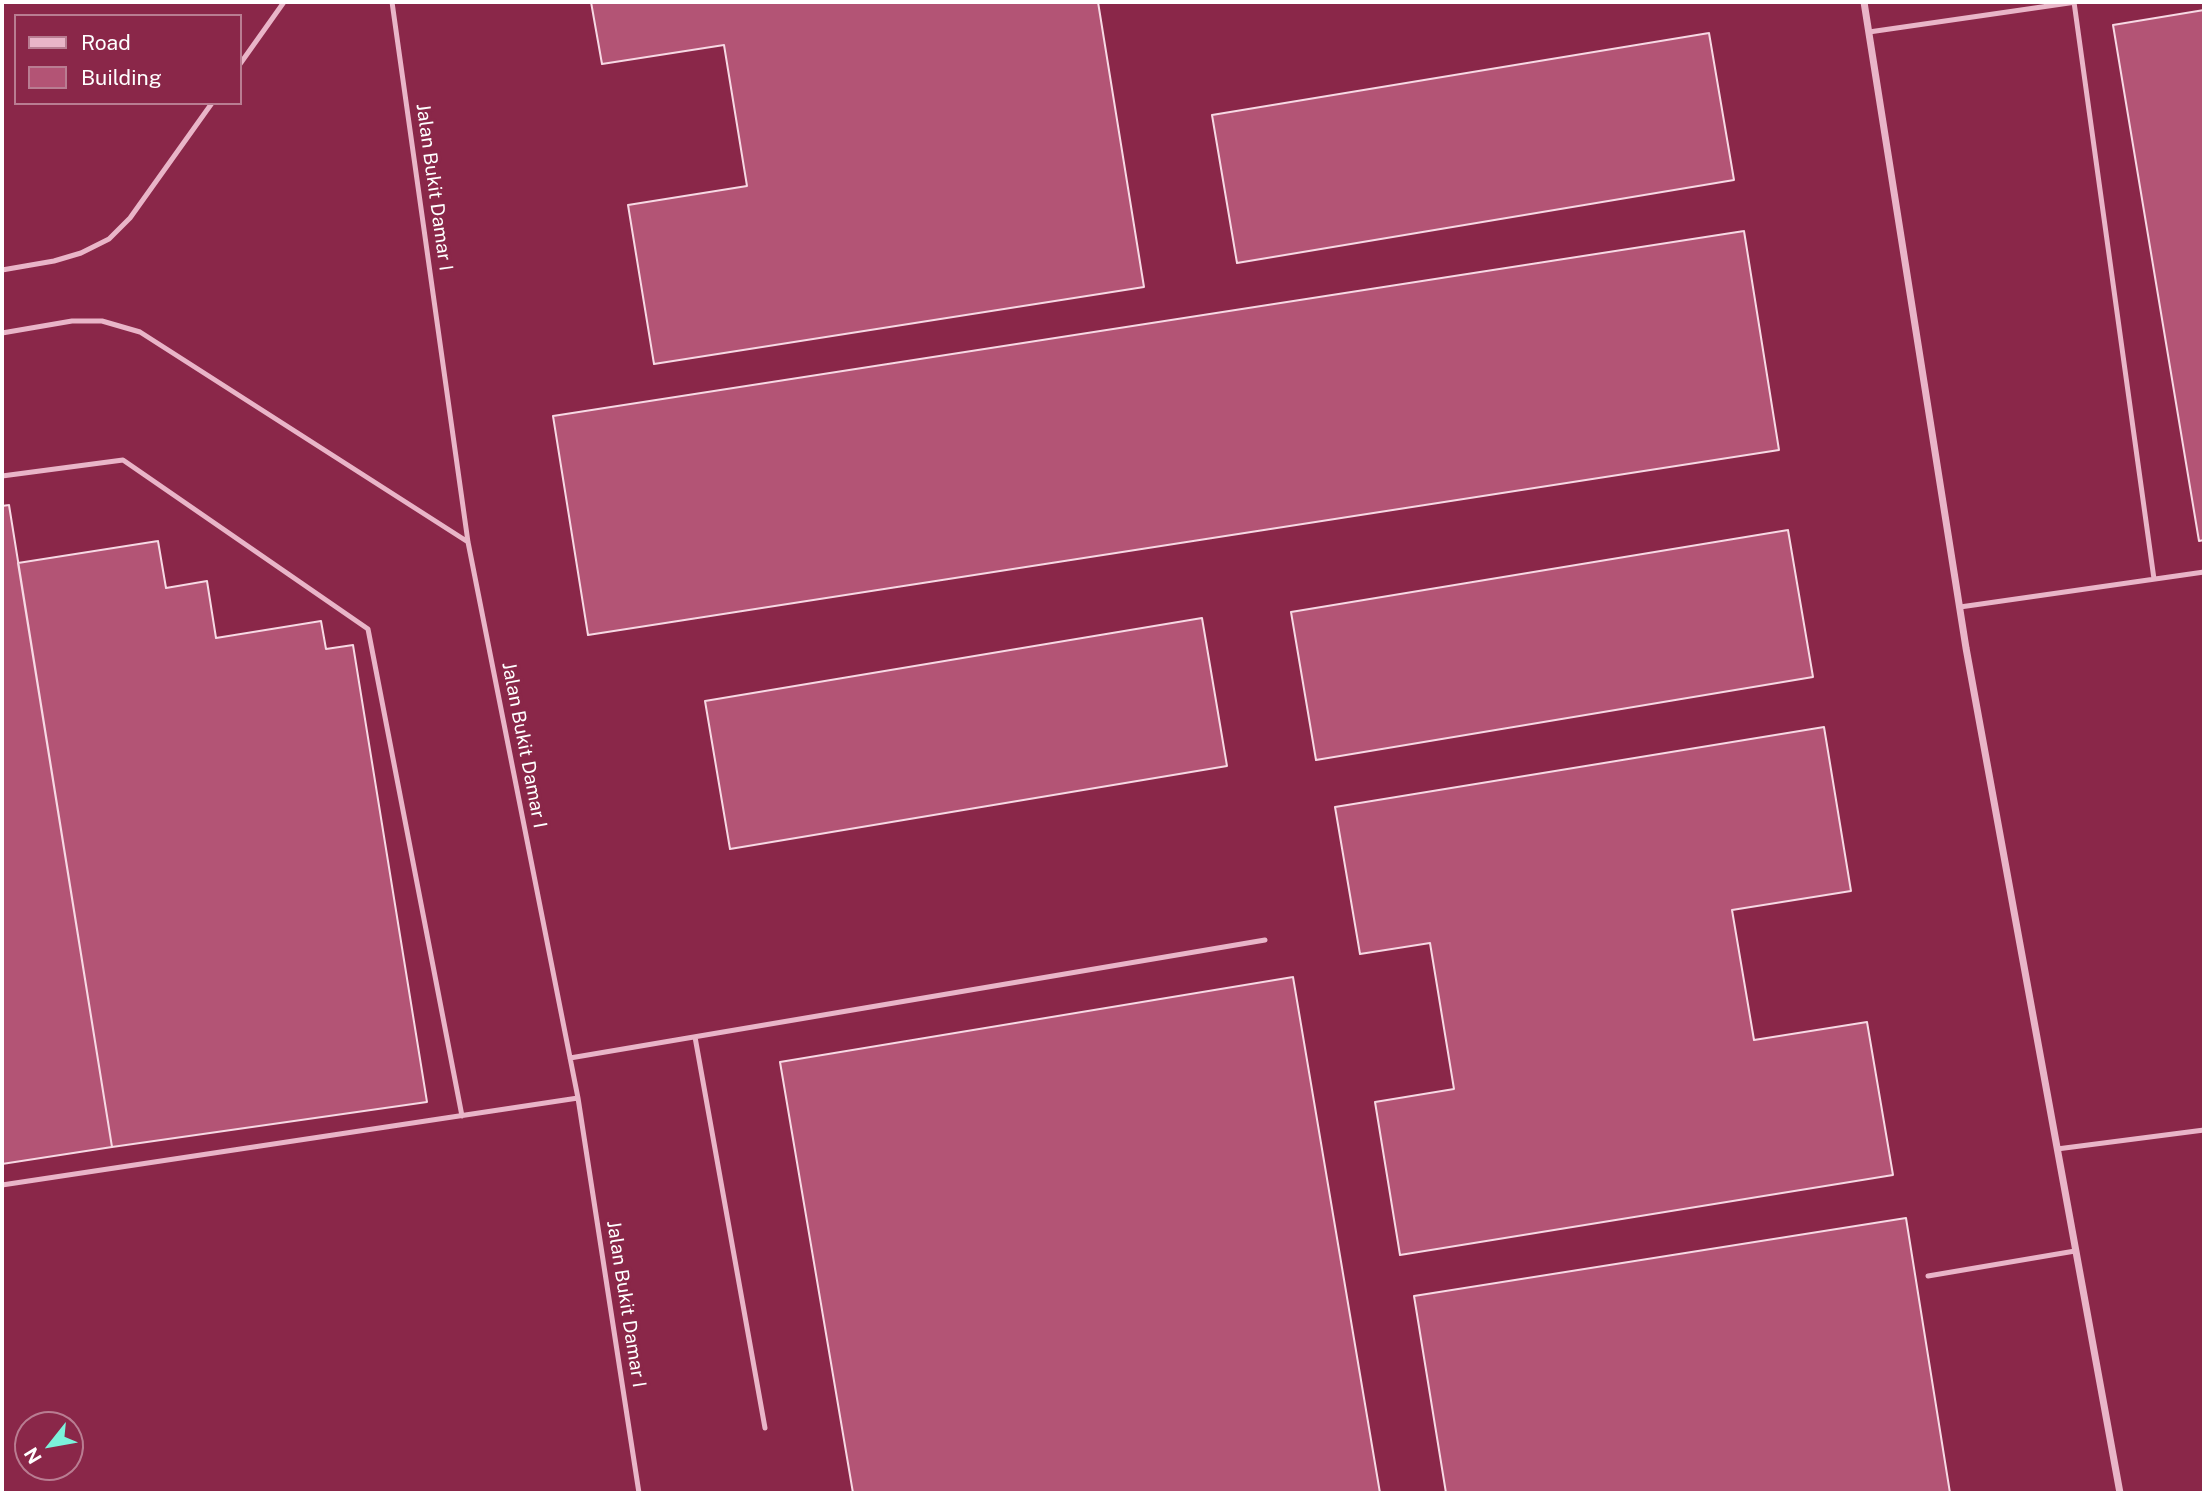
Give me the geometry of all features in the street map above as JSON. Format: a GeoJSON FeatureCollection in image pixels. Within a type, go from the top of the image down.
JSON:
{"type":"FeatureCollection","features":[{"type":"Feature","properties":{"kind":"street"},"geometry":{"type":"LineString","coordinates":[[1864,2],[1960,607],[2120,1493]]}},
{"type":"Feature","properties":{"kind":"lane"},"geometry":{"type":"LineString","coordinates":[[242,61],[284,2]]}},
{"type":"Feature","properties":{"kind":"lane","name":"Jalan Bukit Damar I"},"geometry":{"type":"LineString","coordinates":[[392,2],[468,542],[578,1098],[639,1493]]}},
{"type":"Feature","properties":{"kind":"lane"},"geometry":{"type":"LineString","coordinates":[[1869,32],[2075,2],[2154,579]]}},
{"type":"Feature","properties":{"kind":"lane"},"geometry":{"type":"LineString","coordinates":[[2,270],[54,261],[81,253],[108,239],[130,218],[211,105]]}},
{"type":"Feature","properties":{"kind":"lane"},"geometry":{"type":"LineString","coordinates":[[2,333],[72,321],[102,321],[140,332],[468,542]]}},
{"type":"Feature","properties":{"kind":"lane"},"geometry":{"type":"LineString","coordinates":[[2,476],[123,460],[368,629],[462,1116]]}},
{"type":"Feature","properties":{"kind":"lane"},"geometry":{"type":"LineString","coordinates":[[1960,607],[2204,572]]}},
{"type":"Feature","properties":{"kind":"lane"},"geometry":{"type":"LineString","coordinates":[[570,1058],[1265,940]]}},
{"type":"Feature","properties":{"kind":"lane"},"geometry":{"type":"LineString","coordinates":[[695,1037],[765,1429]]}},
{"type":"Feature","properties":{"kind":"lane"},"geometry":{"type":"LineString","coordinates":[[2,1185],[578,1098]]}},
{"type":"Feature","properties":{"kind":"lane"},"geometry":{"type":"LineString","coordinates":[[2057,1149],[2204,1130]]}},
{"type":"Feature","properties":{"kind":"lane"},"geometry":{"type":"LineString","coordinates":[[1928,1276],[2075,1251]]}},
{"type":"Feature","properties":{"kind":"building"},"geometry":{"type":"Polygon","coordinates":[[[591,2],[1098,2],[1144,287],[654,364],[628,205],[747,186],[724,45],[602,64],[591,2]]]}},
{"type":"Feature","properties":{"kind":"building"},"geometry":{"type":"Polygon","coordinates":[[[2204,10],[2204,540],[2199,541],[2113,25],[2204,10]]]}},
{"type":"Feature","properties":{"kind":"building"},"geometry":{"type":"Polygon","coordinates":[[[1709,33],[1734,180],[1237,263],[1212,115],[1709,33]]]}},
{"type":"Feature","properties":{"kind":"building"},"geometry":{"type":"Polygon","coordinates":[[[1744,231],[1779,450],[588,635],[553,416],[1744,231]]]}},
{"type":"Feature","properties":{"kind":"building"},"geometry":{"type":"Polygon","coordinates":[[[9,505],[112,1147],[2,1164],[2,506],[9,505]]]}},
{"type":"Feature","properties":{"kind":"building"},"geometry":{"type":"Polygon","coordinates":[[[1788,530],[1813,677],[1316,760],[1291,612],[1788,530]]]}},
{"type":"Feature","properties":{"kind":"building"},"geometry":{"type":"Polygon","coordinates":[[[158,541],[166,588],[207,581],[216,638],[321,621],[326,649],[353,645],[427,1102],[112,1147],[18,563],[158,541]]]}},
{"type":"Feature","properties":{"kind":"building"},"geometry":{"type":"Polygon","coordinates":[[[1202,618],[1227,766],[730,849],[705,701],[1202,618]]]}},
{"type":"Feature","properties":{"kind":"building"},"geometry":{"type":"Polygon","coordinates":[[[1824,727],[1851,891],[1732,910],[1754,1040],[1867,1022],[1893,1175],[1400,1255],[1375,1102],[1454,1089],[1430,943],[1360,954],[1335,807],[1824,727]]]}},
{"type":"Feature","properties":{"kind":"building"},"geometry":{"type":"Polygon","coordinates":[[[1293,977],[1380,1493],[853,1493],[780,1062],[1293,977]]]}},
{"type":"Feature","properties":{"kind":"building"},"geometry":{"type":"Polygon","coordinates":[[[1906,1218],[1950,1493],[1446,1493],[1414,1296],[1906,1218]]]}}]}
